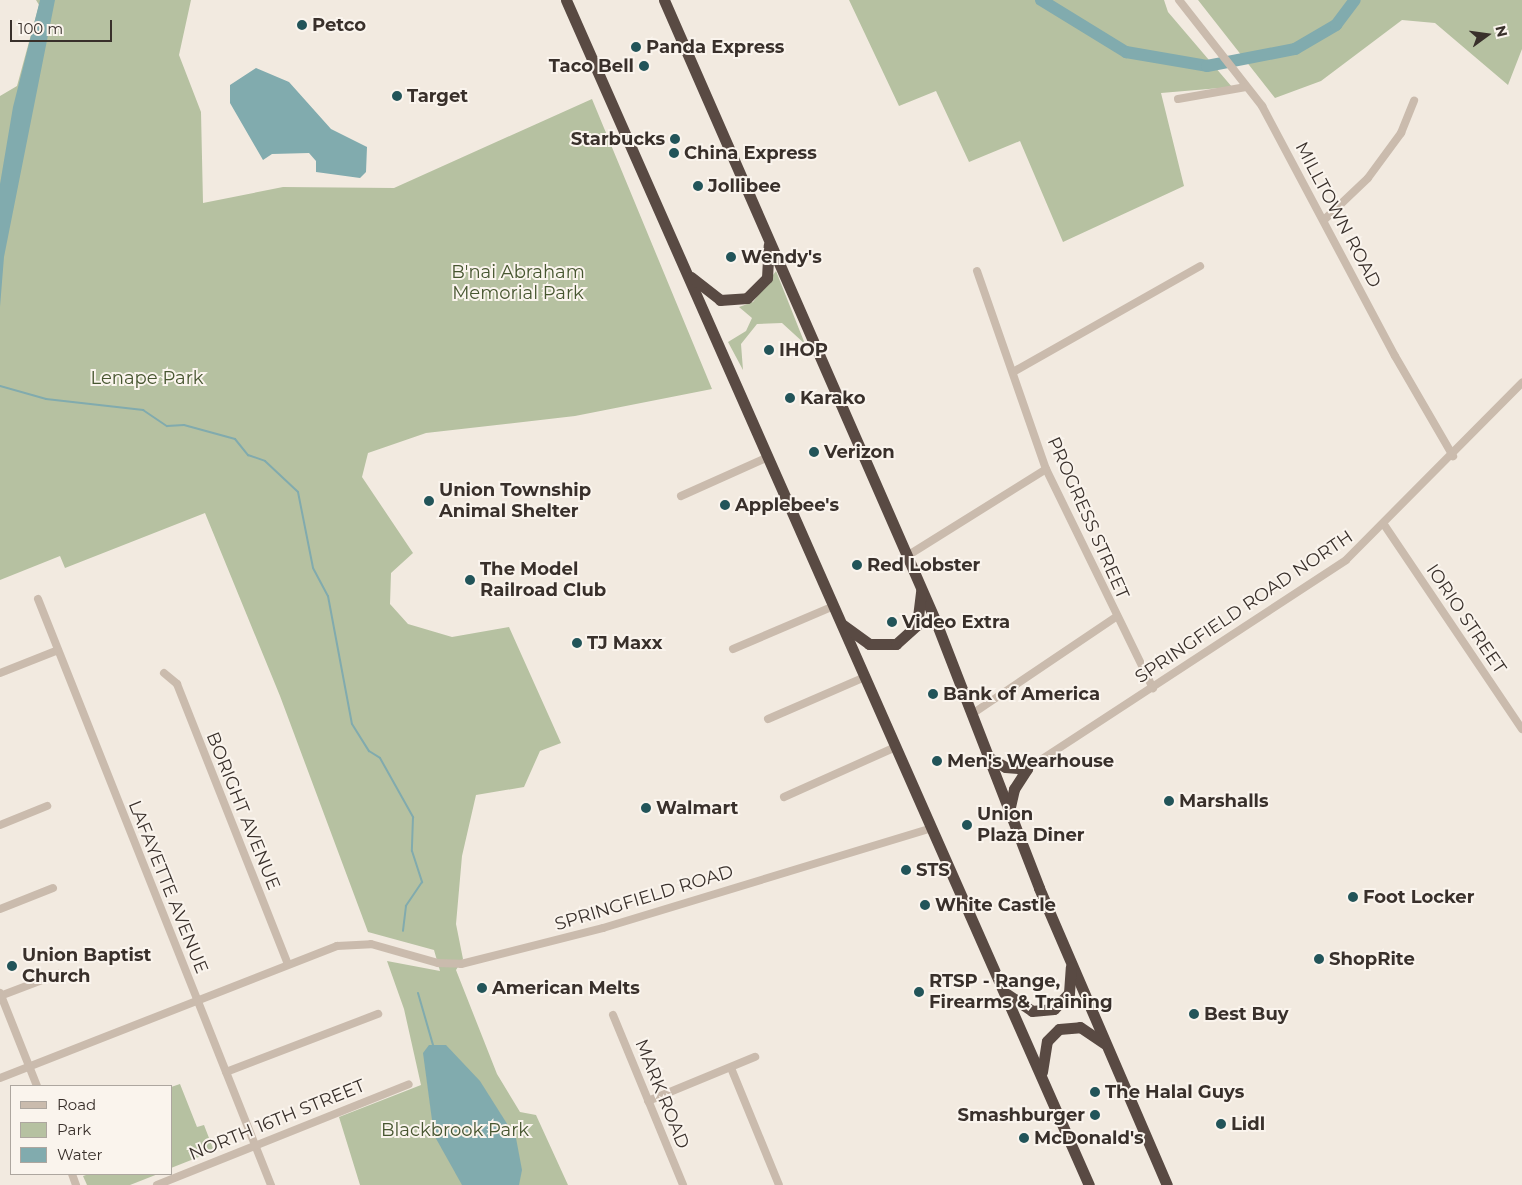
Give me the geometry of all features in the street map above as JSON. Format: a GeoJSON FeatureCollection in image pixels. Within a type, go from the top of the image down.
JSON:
{"type":"FeatureCollection","features":[{"type":"Feature","properties":{"kind":"highway"},"geometry":{"type":"LineString","coordinates":[[566,0],[1006,993],[1042,1076],[1085,1184]]}},
{"type":"Feature","properties":{"kind":"highway"},"geometry":{"type":"LineString","coordinates":[[664,0],[768,238],[819,344],[921,586],[1009,813],[1070,962],[1167,1185]]}},
{"type":"Feature","properties":{"kind":"highway"},"geometry":{"type":"LineString","coordinates":[[688,274],[720,300],[747,298],[768,278],[768,238]]}},
{"type":"Feature","properties":{"kind":"highway"},"geometry":{"type":"LineString","coordinates":[[841,624],[874,645],[901,642],[917,624],[921,586]]}},
{"type":"Feature","properties":{"kind":"highway"},"geometry":{"type":"LineString","coordinates":[[988,758],[1005,767],[1027,769],[1014,789],[1009,813]]}},
{"type":"Feature","properties":{"kind":"highway"},"geometry":{"type":"LineString","coordinates":[[1006,993],[1032,1011],[1054,1009],[1069,993],[1070,962]]}},
{"type":"Feature","properties":{"kind":"highway"},"geometry":{"type":"LineString","coordinates":[[1042,1076],[1046,1045],[1059,1029],[1084,1029],[1108,1048]]}},
{"type":"Feature","properties":{"kind":"street","name":"MILLTOWN ROAD"},"geometry":{"type":"LineString","coordinates":[[1179,0],[1246,86],[1325,219],[1395,356],[1453,456]]}},
{"type":"Feature","properties":{"kind":"street"},"geometry":{"type":"LineString","coordinates":[[1178,99],[1246,86]]}},
{"type":"Feature","properties":{"kind":"street"},"geometry":{"type":"LineString","coordinates":[[1325,219],[1368,178],[1401,133],[1414,100]]}},
{"type":"Feature","properties":{"kind":"street"},"geometry":{"type":"LineString","coordinates":[[1013,372],[1200,266]]}},
{"type":"Feature","properties":{"kind":"street","name":"PROGRESS STREET"},"geometry":{"type":"LineString","coordinates":[[977,271],[1046,469],[1116,618],[1154,688]]}},
{"type":"Feature","properties":{"kind":"street","name":"SPRINGFIELD ROAD NORTH"},"geometry":{"type":"LineString","coordinates":[[1027,769],[1324,576],[1385,526],[1522,383]]}},
{"type":"Feature","properties":{"kind":"street"},"geometry":{"type":"LineString","coordinates":[[681,496],[768,457]]}},
{"type":"Feature","properties":{"kind":"street"},"geometry":{"type":"LineString","coordinates":[[907,556],[1046,469]]}},
{"type":"Feature","properties":{"kind":"street","name":"IORIO STREET"},"geometry":{"type":"LineString","coordinates":[[1385,526],[1522,729]]}},
{"type":"Feature","properties":{"kind":"street","name":"LAFAYETTE AVENUE"},"geometry":{"type":"LineString","coordinates":[[38,599],[271,1185]]}},
{"type":"Feature","properties":{"kind":"street"},"geometry":{"type":"LineString","coordinates":[[733,649],[834,606]]}},
{"type":"Feature","properties":{"kind":"street"},"geometry":{"type":"LineString","coordinates":[[972,714],[1116,618]]}},
{"type":"Feature","properties":{"kind":"street"},"geometry":{"type":"LineString","coordinates":[[0,673],[58,650]]}},
{"type":"Feature","properties":{"kind":"street","name":"BORIGHT AVENUE"},"geometry":{"type":"LineString","coordinates":[[164,673],[177,684],[288,964]]}},
{"type":"Feature","properties":{"kind":"street"},"geometry":{"type":"LineString","coordinates":[[768,719],[865,677]]}},
{"type":"Feature","properties":{"kind":"street"},"geometry":{"type":"LineString","coordinates":[[784,797],[896,746]]}},
{"type":"Feature","properties":{"kind":"street"},"geometry":{"type":"LineString","coordinates":[[0,825],[47,806]]}},
{"type":"Feature","properties":{"kind":"street","name":"SPRINGFIELD ROAD"},"geometry":{"type":"LineString","coordinates":[[288,964],[330,948],[362,943],[438,963],[470,963],[603,928],[932,828]]}},
{"type":"Feature","properties":{"kind":"street"},"geometry":{"type":"LineString","coordinates":[[0,909],[54,888]]}},
{"type":"Feature","properties":{"kind":"street"},"geometry":{"type":"LineString","coordinates":[[0,1078],[288,964]]}},
{"type":"Feature","properties":{"kind":"street"},"geometry":{"type":"LineString","coordinates":[[37,1085],[0,995],[58,974]]}},
{"type":"Feature","properties":{"kind":"street"},"geometry":{"type":"LineString","coordinates":[[226,1072],[378,1014]]}},
{"type":"Feature","properties":{"kind":"street","name":"MARK ROAD"},"geometry":{"type":"LineString","coordinates":[[613,1015],[683,1185]]}},
{"type":"Feature","properties":{"kind":"street"},"geometry":{"type":"LineString","coordinates":[[648,1101],[756,1057]]}},
{"type":"Feature","properties":{"kind":"street"},"geometry":{"type":"LineString","coordinates":[[731,1068],[779,1185]]}},
{"type":"Feature","properties":{"kind":"street","name":"NORTH 16TH STREET"},"geometry":{"type":"LineString","coordinates":[[156,1185],[409,1084]]}},
{"type":"Feature","properties":{"kind":"green space","name":"Lenape Park"},"geometry":{"type":"Polygon","coordinates":[[[36,0],[191,0],[179,55],[201,112],[203,203],[283,187],[394,188],[592,99],[712,389],[575,416],[426,433],[368,453],[362,477],[413,553],[391,573],[390,604],[408,624],[452,637],[509,627],[561,743],[540,751],[524,787],[476,795],[462,856],[456,924],[463,959],[456,970],[497,1074],[520,1112],[536,1115],[568,1185],[360,1185],[339,1117],[421,1085],[404,1009],[387,961],[440,971],[434,950],[368,932],[280,696],[205,513],[65,568],[60,556],[0,580],[0,96],[17,86],[39,5],[36,0]]]}},
{"type":"Feature","properties":{"kind":"green space"},"geometry":{"type":"Polygon","coordinates":[[[849,0],[1164,0],[1168,12],[1232,87],[1161,93],[1184,186],[1063,242],[1020,141],[969,162],[936,91],[899,106],[849,0]]]}},
{"type":"Feature","properties":{"kind":"green space"},"geometry":{"type":"Polygon","coordinates":[[[1198,0],[1522,0],[1522,49],[1508,85],[1435,23],[1402,20],[1321,81],[1275,98],[1198,0]]]}},
{"type":"Feature","properties":{"kind":"green space"},"geometry":{"type":"Polygon","coordinates":[[[776,271],[805,344],[782,323],[757,324],[741,344],[743,370],[728,342],[746,331],[752,318],[739,307],[753,302],[776,271]]]}},
{"type":"Feature","properties":{"kind":"green space"},"geometry":{"type":"Polygon","coordinates":[[[180,1084],[197,1127],[204,1125],[214,1151],[172,1168],[172,1087],[180,1084]]]}},
{"type":"Feature","properties":{"kind":"green space"},"geometry":{"type":"Polygon","coordinates":[[[155,1175],[130,1185],[87,1185],[83,1176],[155,1175]]]}},
{"type":"Feature","properties":{"kind":"water"},"geometry":{"type":"Polygon","coordinates":[[[40,0],[55,0],[4,257],[0,307],[0,184],[13,107],[40,0]]]}},
{"type":"Feature","properties":{"kind":"water"},"geometry":{"type":"Polygon","coordinates":[[[256,68],[289,82],[331,129],[367,147],[366,172],[360,178],[316,172],[316,161],[309,153],[272,154],[263,160],[230,103],[230,85],[256,68]]]}},
{"type":"Feature","properties":{"kind":"water"},"geometry":{"type":"Polygon","coordinates":[[[429,1045],[446,1045],[480,1081],[516,1138],[522,1170],[519,1185],[462,1185],[434,1135],[423,1053],[429,1045]]]}},
{"type":"Feature","properties":{"kind":"waterway"},"geometry":{"type":"LineString","coordinates":[[1041,0],[1126,52],[1207,66],[1295,49],[1336,25],[1355,0]]}},
{"type":"Feature","properties":{"kind":"waterway"},"geometry":{"type":"LineString","coordinates":[[0,386],[46,399],[143,410],[167,426],[184,425],[235,439],[248,455],[265,461],[298,492],[313,568],[328,596],[352,724],[369,751],[380,758],[413,817],[412,851],[422,882],[406,906],[403,931]]}},
{"type":"Feature","properties":{"kind":"waterway"},"geometry":{"type":"LineString","coordinates":[[418,993],[433,1045]]}},
{"type":"Feature","properties":{"kind":"place","name":"Petco"},"geometry":{"type":"Point","coordinates":[302,25]}},
{"type":"Feature","properties":{"kind":"place","name":"Panda Express"},"geometry":{"type":"Point","coordinates":[636,47]}},
{"type":"Feature","properties":{"kind":"place","name":"Taco Bell"},"geometry":{"type":"Point","coordinates":[644,66]}},
{"type":"Feature","properties":{"kind":"place","name":"Target"},"geometry":{"type":"Point","coordinates":[397,96]}},
{"type":"Feature","properties":{"kind":"place","name":"Starbucks"},"geometry":{"type":"Point","coordinates":[675,139]}},
{"type":"Feature","properties":{"kind":"place","name":"China Express"},"geometry":{"type":"Point","coordinates":[674,153]}},
{"type":"Feature","properties":{"kind":"place","name":"Jollibee"},"geometry":{"type":"Point","coordinates":[698,186]}},
{"type":"Feature","properties":{"kind":"place","name":"Wendy's"},"geometry":{"type":"Point","coordinates":[731,257]}},
{"type":"Feature","properties":{"kind":"place","name":"IHOP"},"geometry":{"type":"Point","coordinates":[769,350]}},
{"type":"Feature","properties":{"kind":"place","name":"Karako"},"geometry":{"type":"Point","coordinates":[790,398]}},
{"type":"Feature","properties":{"kind":"place","name":"Verizon"},"geometry":{"type":"Point","coordinates":[814,452]}},
{"type":"Feature","properties":{"kind":"place","name":"Union Township Animal Shelter"},"geometry":{"type":"Point","coordinates":[429,501]}},
{"type":"Feature","properties":{"kind":"place","name":"Applebee's"},"geometry":{"type":"Point","coordinates":[725,505]}},
{"type":"Feature","properties":{"kind":"place","name":"Red Lobster"},"geometry":{"type":"Point","coordinates":[857,565]}},
{"type":"Feature","properties":{"kind":"place","name":"The Model Railroad Club"},"geometry":{"type":"Point","coordinates":[470,580]}},
{"type":"Feature","properties":{"kind":"place","name":"Video Extra"},"geometry":{"type":"Point","coordinates":[892,622]}},
{"type":"Feature","properties":{"kind":"place","name":"TJ Maxx"},"geometry":{"type":"Point","coordinates":[577,643]}},
{"type":"Feature","properties":{"kind":"place","name":"Bank of America"},"geometry":{"type":"Point","coordinates":[933,694]}},
{"type":"Feature","properties":{"kind":"place","name":"Men's Wearhouse"},"geometry":{"type":"Point","coordinates":[937,761]}},
{"type":"Feature","properties":{"kind":"place","name":"Marshalls"},"geometry":{"type":"Point","coordinates":[1169,801]}},
{"type":"Feature","properties":{"kind":"place","name":"Walmart"},"geometry":{"type":"Point","coordinates":[646,808]}},
{"type":"Feature","properties":{"kind":"place","name":"Union Plaza Diner"},"geometry":{"type":"Point","coordinates":[967,825]}},
{"type":"Feature","properties":{"kind":"place","name":"STS"},"geometry":{"type":"Point","coordinates":[906,870]}},
{"type":"Feature","properties":{"kind":"place","name":"Foot Locker"},"geometry":{"type":"Point","coordinates":[1353,897]}},
{"type":"Feature","properties":{"kind":"place","name":"White Castle"},"geometry":{"type":"Point","coordinates":[925,905]}},
{"type":"Feature","properties":{"kind":"place","name":"ShopRite"},"geometry":{"type":"Point","coordinates":[1319,959]}},
{"type":"Feature","properties":{"kind":"place","name":"Union Baptist Church"},"geometry":{"type":"Point","coordinates":[12,966]}},
{"type":"Feature","properties":{"kind":"place","name":"American Melts"},"geometry":{"type":"Point","coordinates":[482,988]}},
{"type":"Feature","properties":{"kind":"place","name":"RTSP - Range, Firearms & Training"},"geometry":{"type":"Point","coordinates":[919,992]}},
{"type":"Feature","properties":{"kind":"place","name":"Best Buy"},"geometry":{"type":"Point","coordinates":[1194,1014]}},
{"type":"Feature","properties":{"kind":"place","name":"The Halal Guys"},"geometry":{"type":"Point","coordinates":[1095,1092]}},
{"type":"Feature","properties":{"kind":"place","name":"Smashburger"},"geometry":{"type":"Point","coordinates":[1095,1115]}},
{"type":"Feature","properties":{"kind":"place","name":"Lidl"},"geometry":{"type":"Point","coordinates":[1221,1124]}},
{"type":"Feature","properties":{"kind":"place","name":"McDonald's"},"geometry":{"type":"Point","coordinates":[1024,1138]}},
{"type":"Feature","properties":{"kind":"park label","name":"B'nai Abraham Memorial Park"},"geometry":{"type":"Point","coordinates":[518,283]}},
{"type":"Feature","properties":{"kind":"park label","name":"Blackbrook Park"},"geometry":{"type":"Point","coordinates":[455,1130]}}]}
